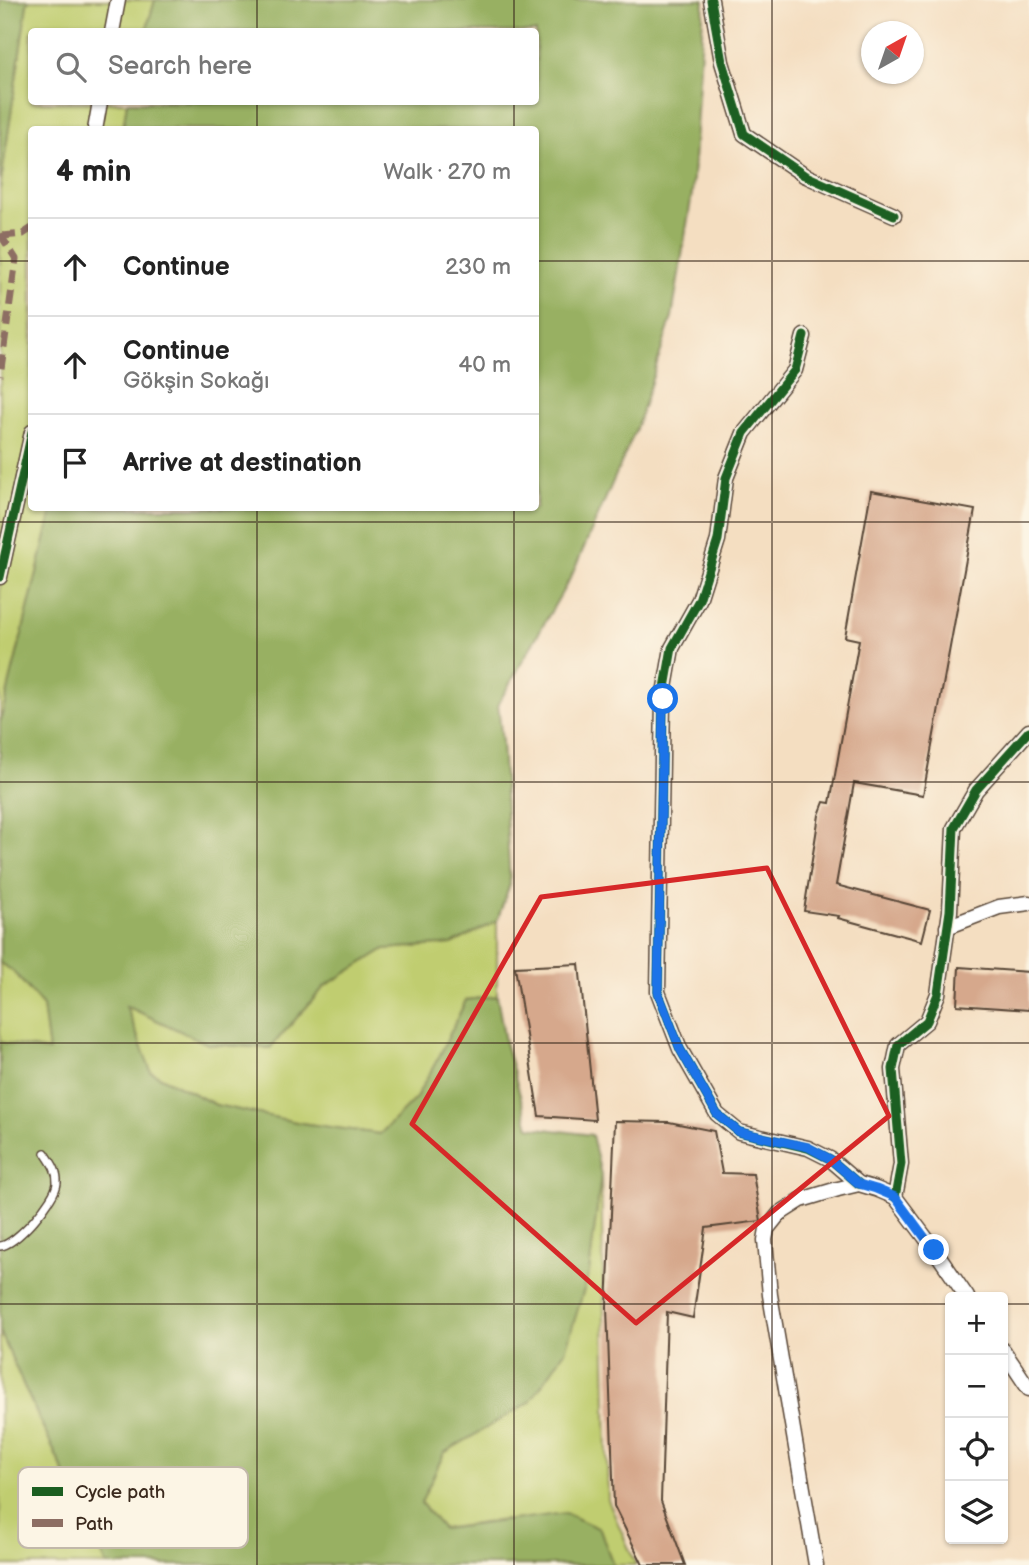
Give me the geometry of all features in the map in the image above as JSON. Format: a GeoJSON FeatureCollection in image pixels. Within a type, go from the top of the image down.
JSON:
{"type":"FeatureCollection","features":[{"type":"Feature","properties":{"kind":"street"},"geometry":{"type":"LineString","coordinates":[[113,28],[118,0]]}},
{"type":"Feature","properties":{"kind":"street"},"geometry":{"type":"LineString","coordinates":[[711,0],[722,62],[744,134],[804,175],[894,215]]}},
{"type":"Feature","properties":{"kind":"street"},"geometry":{"type":"LineString","coordinates":[[96,126],[99,105]]}},
{"type":"Feature","properties":{"kind":"street"},"geometry":{"type":"LineString","coordinates":[[804,336],[795,370],[744,433],[726,478],[718,540],[699,600],[673,648],[663,699],[658,992],[680,1049],[717,1114],[739,1132],[808,1147],[830,1159],[859,1184],[895,1197],[963,1292]]}},
{"type":"Feature","properties":{"kind":"street"},"geometry":{"type":"LineString","coordinates":[[0,577],[28,450]]}},
{"type":"Feature","properties":{"kind":"street"},"geometry":{"type":"LineString","coordinates":[[895,1197],[901,1164],[893,1069],[898,1045],[927,1021],[938,994],[947,927],[954,828],[976,790],[1029,731]]}},
{"type":"Feature","properties":{"kind":"street"},"geometry":{"type":"LineString","coordinates":[[947,927],[999,907],[1029,903]]}},
{"type":"Feature","properties":{"kind":"street"},"geometry":{"type":"LineString","coordinates":[[816,1565],[770,1295],[765,1240],[767,1229],[779,1214],[801,1200],[859,1184]]}},
{"type":"Feature","properties":{"kind":"street"},"geometry":{"type":"LineString","coordinates":[[1006,1355],[1029,1389]]}},
{"type":"Feature","properties":{"kind":"lane"},"geometry":{"type":"LineString","coordinates":[[0,1246],[7,1245],[25,1229],[53,1194],[57,1184],[55,1168],[45,1153]]}},
{"type":"Feature","properties":{"kind":"highlighted area"},"geometry":{"type":"Polygon","coordinates":[[[767,868],[889,1116],[636,1323],[412,1124],[541,897],[767,868]]]}},
{"type":"Feature","properties":{"kind":"green space"},"geometry":{"type":"Polygon","coordinates":[[[0,0],[29,0],[0,189],[0,0]]]}},
{"type":"Feature","properties":{"kind":"green space"},"geometry":{"type":"Polygon","coordinates":[[[29,0],[155,0],[147,28],[28,28],[28,105],[127,105],[123,126],[28,126],[28,511],[52,511],[0,723],[0,189],[29,0]]]}},
{"type":"Feature","properties":{"kind":"green space"},"geometry":{"type":"Polygon","coordinates":[[[155,0],[704,0],[692,194],[672,317],[636,429],[572,575],[498,704],[510,884],[497,921],[452,944],[385,949],[325,986],[270,1048],[208,1044],[126,1006],[151,1072],[216,1105],[301,1123],[380,1134],[416,1098],[466,1000],[497,996],[505,1042],[529,1127],[592,1135],[601,1175],[589,1273],[565,1351],[530,1402],[444,1453],[421,1503],[443,1529],[565,1513],[600,1529],[613,1565],[107,1565],[99,1548],[248,1548],[248,1467],[62,1467],[0,1331],[0,1042],[49,1051],[43,1006],[13,971],[0,963],[0,723],[52,511],[539,511],[539,126],[123,126],[127,105],[539,105],[539,28],[147,28],[155,0]]]}},
{"type":"Feature","properties":{"kind":"green space"},"geometry":{"type":"Polygon","coordinates":[[[497,921],[497,996],[466,1000],[416,1098],[380,1134],[301,1123],[216,1105],[151,1072],[126,1005],[208,1044],[270,1048],[325,986],[385,949],[452,944],[497,921]]]}},
{"type":"Feature","properties":{"kind":"green space"},"geometry":{"type":"Polygon","coordinates":[[[0,963],[13,971],[43,1006],[49,1051],[0,1042],[0,963]]]}},
{"type":"Feature","properties":{"kind":"green space"},"geometry":{"type":"Polygon","coordinates":[[[601,1175],[608,1500],[636,1565],[613,1565],[600,1529],[503,1520],[443,1529],[420,1503],[444,1453],[479,1432],[589,1273],[601,1175]]]}},
{"type":"Feature","properties":{"kind":"green space"},"geometry":{"type":"Polygon","coordinates":[[[0,1331],[62,1467],[18,1467],[18,1548],[99,1548],[107,1565],[0,1565],[0,1331]]]}},
{"type":"Feature","properties":{"kind":"building"},"geometry":{"type":"Polygon","coordinates":[[[871,491],[975,510],[923,795],[854,783],[836,885],[930,910],[922,941],[838,918],[839,916],[804,911],[819,815],[824,802],[830,803],[859,640],[845,637],[871,491]]]}},
{"type":"Feature","properties":{"kind":"building"},"geometry":{"type":"Polygon","coordinates":[[[579,964],[595,1120],[539,1116],[515,967],[579,964]]]}},
{"type":"Feature","properties":{"kind":"building"},"geometry":{"type":"Polygon","coordinates":[[[959,967],[1029,972],[1029,1010],[957,1005],[959,967]]]}},
{"type":"Feature","properties":{"kind":"building"},"geometry":{"type":"Polygon","coordinates":[[[615,1121],[669,1122],[714,1131],[722,1173],[753,1174],[761,1221],[706,1228],[693,1318],[667,1312],[661,1501],[685,1565],[643,1565],[614,1506],[607,1307],[615,1121]]]}},
{"type":"Feature","properties":{"kind":"marked path"},"geometry":{"type":"LineString","coordinates":[[2,236],[23,234],[28,231]]}},
{"type":"Feature","properties":{"kind":"marked path"},"geometry":{"type":"LineString","coordinates":[[0,234],[16,259],[0,376]]}},
{"type":"Feature","properties":{"kind":"cycle path"},"geometry":{"type":"LineString","coordinates":[[711,0],[722,62],[744,134],[804,175],[894,215]]}},
{"type":"Feature","properties":{"kind":"cycle path"},"geometry":{"type":"LineString","coordinates":[[804,336],[795,370],[744,433],[726,478],[718,540],[699,600],[672,648],[663,699],[658,992],[680,1049],[717,1114],[739,1132],[808,1148],[830,1159],[859,1184]]}},
{"type":"Feature","properties":{"kind":"cycle path"},"geometry":{"type":"LineString","coordinates":[[0,577],[28,450]]}},
{"type":"Feature","properties":{"kind":"cycle path"},"geometry":{"type":"LineString","coordinates":[[895,1197],[901,1164],[893,1069],[898,1045],[927,1021],[938,994],[950,911],[954,828],[976,790],[1029,731]]}},
{"type":"Feature","properties":{"kind":"route"},"geometry":{"type":"LineString","coordinates":[[663,699],[658,992],[680,1049],[717,1114],[739,1132],[808,1147],[830,1159],[859,1184],[895,1197],[934,1250]]}}]}
